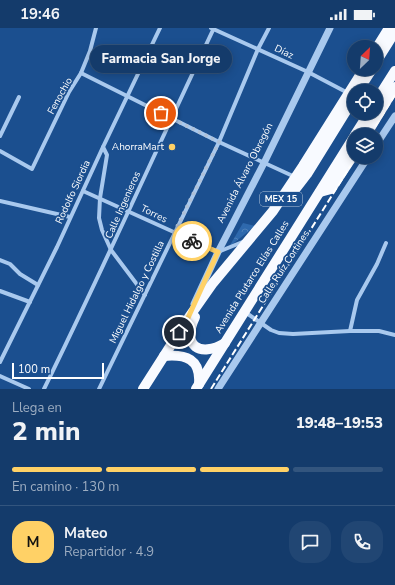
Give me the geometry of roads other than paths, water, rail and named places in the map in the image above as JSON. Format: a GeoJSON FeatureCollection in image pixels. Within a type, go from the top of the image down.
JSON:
{"type":"FeatureCollection","features":[{"type":"Feature","properties":{"kind":"highway"},"geometry":{"type":"LineString","coordinates":[[383,41],[391,32]]}},
{"type":"Feature","properties":{"kind":"highway"},"geometry":{"type":"LineString","coordinates":[[383,48],[391,32]]}},
{"type":"Feature","properties":{"kind":"highway"},"geometry":{"type":"LineString","coordinates":[[383,91],[395,71]]}},
{"type":"Feature","properties":{"kind":"highway"},"geometry":{"type":"LineString","coordinates":[[383,99],[395,80]]}},
{"type":"Feature","properties":{"kind":"highway"},"geometry":{"type":"LineString","coordinates":[[370,128],[395,87]]}},
{"type":"Feature","properties":{"kind":"highway","name":"MEX 15"},"geometry":{"type":"LineString","coordinates":[[187,320],[228,265],[273,211],[295,177],[347,104]]}},
{"type":"Feature","properties":{"kind":"highway"},"geometry":{"type":"LineString","coordinates":[[273,211],[284,203],[292,194],[311,168],[347,106]]}},
{"type":"Feature","properties":{"kind":"highway","name":"Avenida Plutarco Elías Calles"},"geometry":{"type":"LineString","coordinates":[[198,387],[347,148]]}},
{"type":"Feature","properties":{"kind":"highway"},"geometry":{"type":"LineString","coordinates":[[320,192],[347,155]]}},
{"type":"Feature","properties":{"kind":"highway"},"geometry":{"type":"LineString","coordinates":[[320,192],[331,189],[347,164]]}},
{"type":"Feature","properties":{"kind":"highway"},"geometry":{"type":"LineString","coordinates":[[226,342],[206,350],[199,348],[190,340],[190,328],[199,309],[220,280],[228,265]]}},
{"type":"Feature","properties":{"kind":"highway","name":"Avenida Álvaro Obregón"},"geometry":{"type":"LineString","coordinates":[[143,389],[187,320]]}},
{"type":"Feature","properties":{"kind":"highway"},"geometry":{"type":"LineString","coordinates":[[164,356],[182,356],[193,362],[200,374],[198,387]]}},
{"type":"Feature","properties":{"kind":"street","name":"Fenochio"},"geometry":{"type":"LineString","coordinates":[[0,151],[32,169],[69,92],[81,73],[90,51],[96,28]]}},
{"type":"Feature","properties":{"kind":"street","name":"Rodolfo Siordia"},"geometry":{"type":"LineString","coordinates":[[0,362],[160,28]]}},
{"type":"Feature","properties":{"kind":"street","name":"Díaz"},"geometry":{"type":"LineString","coordinates":[[213,28],[347,91]]}},
{"type":"Feature","properties":{"kind":"street","name":"Calle Ingenieros"},"geometry":{"type":"LineString","coordinates":[[44,389],[111,250],[128,210],[172,119],[213,28]]}},
{"type":"Feature","properties":{"kind":"street","name":"Miguel Hidalgo y Costilla"},"geometry":{"type":"LineString","coordinates":[[99,389],[219,142],[258,49],[269,28]]}},
{"type":"Feature","properties":{"kind":"street","name":"Avenida Álvaro Obregón"},"geometry":{"type":"LineString","coordinates":[[187,320],[218,252],[264,163],[330,28]]}},
{"type":"Feature","properties":{"kind":"street"},"geometry":{"type":"LineString","coordinates":[[81,73],[219,142],[295,177]]}},
{"type":"Feature","properties":{"kind":"street"},"geometry":{"type":"LineString","coordinates":[[0,136],[19,97]]}},
{"type":"Feature","properties":{"kind":"street"},"geometry":{"type":"LineString","coordinates":[[383,134],[395,116]]}},
{"type":"Feature","properties":{"kind":"street"},"geometry":{"type":"LineString","coordinates":[[103,147],[107,155],[100,198],[99,218],[102,230],[111,250],[145,295]]}},
{"type":"Feature","properties":{"kind":"street","name":"Calle Ruíz Cortines"},"geometry":{"type":"LineString","coordinates":[[218,389],[363,164]]}},
{"type":"Feature","properties":{"kind":"street","name":"Torres"},"geometry":{"type":"LineString","coordinates":[[83,191],[128,210],[174,233],[218,252]]}},
{"type":"Feature","properties":{"kind":"street"},"geometry":{"type":"LineString","coordinates":[[0,201],[70,218]]}},
{"type":"Feature","properties":{"kind":"street"},"geometry":{"type":"LineString","coordinates":[[218,252],[249,239]]}},
{"type":"Feature","properties":{"kind":"street"},"geometry":{"type":"LineString","coordinates":[[350,331],[357,300],[377,264],[386,243]]}},
{"type":"Feature","properties":{"kind":"street"},"geometry":{"type":"LineString","coordinates":[[0,260],[10,264],[20,274],[38,285]]}},
{"type":"Feature","properties":{"kind":"street"},"geometry":{"type":"LineString","coordinates":[[0,291],[30,302]]}},
{"type":"Feature","properties":{"kind":"street"},"geometry":{"type":"LineString","coordinates":[[245,312],[260,323],[279,333],[299,334],[379,331],[395,335]]}},
{"type":"Feature","properties":{"kind":"street"},"geometry":{"type":"LineString","coordinates":[[0,376],[29,389]]}},
{"type":"Feature","properties":{"kind":"railway"},"geometry":{"type":"LineString","coordinates":[[374,128],[395,95]]}},
{"type":"Feature","properties":{"kind":"railway"},"geometry":{"type":"LineString","coordinates":[[211,389],[352,164]]}},
{"type":"Feature","properties":{"kind":"place","name":"Farmacia San Jorge"},"geometry":{"type":"Point","coordinates":[161,113]}},
{"type":"Feature","properties":{"kind":"place","name":"AhorraMart"},"geometry":{"type":"Point","coordinates":[172,147]}}]}
